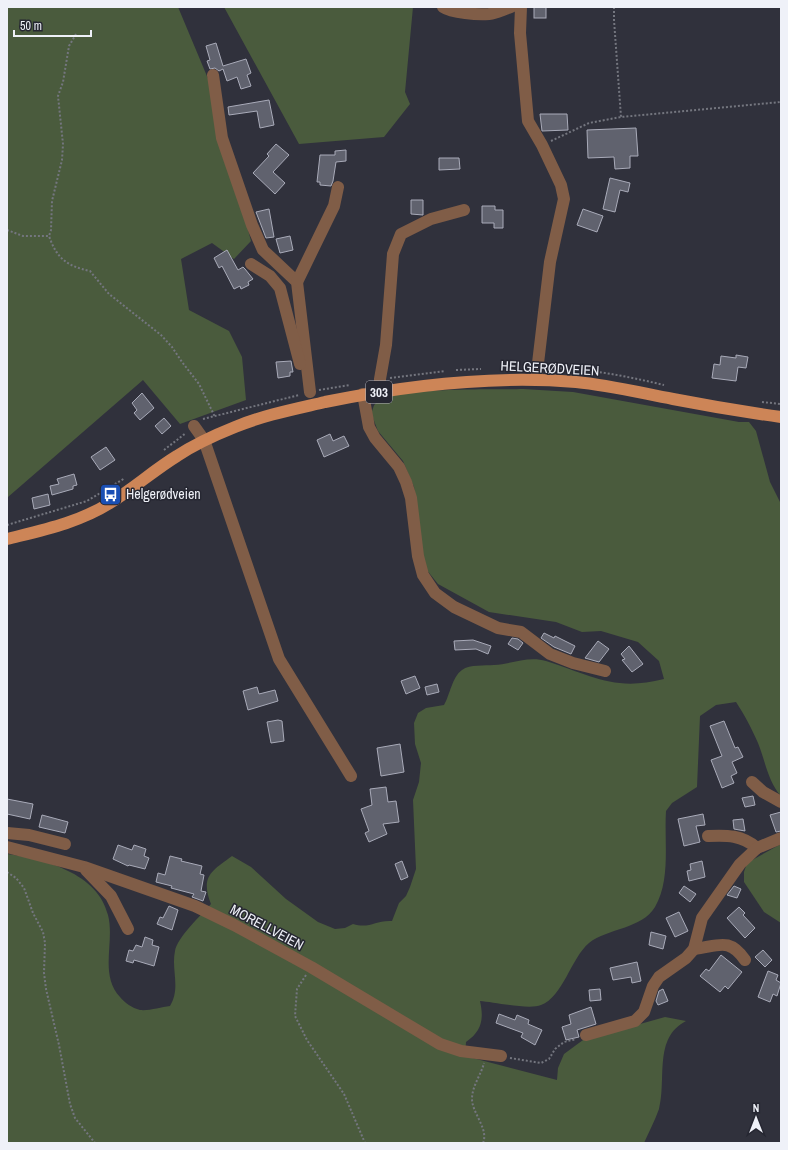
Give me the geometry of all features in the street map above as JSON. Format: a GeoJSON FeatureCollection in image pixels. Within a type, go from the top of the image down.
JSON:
{"type":"FeatureCollection","features":[{"type":"Feature","properties":{"kind":"main road","name":"HELGERØDVEIEN"},"geometry":{"type":"LineString","coordinates":[[7,539],[55,528],[83,517],[110,503],[176,456],[204,440],[235,426],[271,414],[380,391],[449,383],[536,380],[598,385],[722,409],[781,417]]}},
{"type":"Feature","properties":{"kind":"street"},"geometry":{"type":"LineString","coordinates":[[443,7],[464,13],[490,14],[511,7]]}},
{"type":"Feature","properties":{"kind":"street"},"geometry":{"type":"LineString","coordinates":[[521,7],[520,33],[528,121],[542,145],[561,185],[564,199],[550,262],[536,380]]}},
{"type":"Feature","properties":{"kind":"street"},"geometry":{"type":"LineString","coordinates":[[213,75],[222,138],[252,225],[263,250],[297,282]]}},
{"type":"Feature","properties":{"kind":"street"},"geometry":{"type":"LineString","coordinates":[[310,392],[307,377],[297,282],[334,206],[338,186]]}},
{"type":"Feature","properties":{"kind":"street"},"geometry":{"type":"LineString","coordinates":[[380,391],[380,379],[386,345],[393,254],[401,234],[431,219],[464,210]]}},
{"type":"Feature","properties":{"kind":"street"},"geometry":{"type":"LineString","coordinates":[[251,264],[270,276],[280,288],[300,364],[307,377]]}},
{"type":"Feature","properties":{"kind":"street"},"geometry":{"type":"LineString","coordinates":[[363,394],[369,427],[375,438],[399,467],[406,482],[410,498],[418,556],[423,575],[435,593],[454,607],[498,628],[522,632],[530,637],[536,644],[556,656],[573,663],[605,672]]}},
{"type":"Feature","properties":{"kind":"street"},"geometry":{"type":"LineString","coordinates":[[194,426],[204,440],[279,659],[351,776]]}},
{"type":"Feature","properties":{"kind":"street"},"geometry":{"type":"LineString","coordinates":[[752,782],[763,792],[781,802]]}},
{"type":"Feature","properties":{"kind":"street"},"geometry":{"type":"LineString","coordinates":[[7,833],[29,835],[66,844]]}},
{"type":"Feature","properties":{"kind":"street"},"geometry":{"type":"LineString","coordinates":[[708,836],[739,837],[750,841],[757,848]]}},
{"type":"Feature","properties":{"kind":"street"},"geometry":{"type":"LineString","coordinates":[[586,1035],[634,1021],[644,1012],[659,977],[686,958],[694,949],[702,918],[740,864],[757,848],[781,838]]}},
{"type":"Feature","properties":{"kind":"street","name":"MORELLVEIEN"},"geometry":{"type":"LineString","coordinates":[[7,847],[84,868],[195,906],[234,925],[310,967],[440,1044],[461,1051],[501,1056]]}},
{"type":"Feature","properties":{"kind":"street"},"geometry":{"type":"LineString","coordinates":[[84,868],[111,896],[128,929]]}},
{"type":"Feature","properties":{"kind":"street"},"geometry":{"type":"LineString","coordinates":[[694,949],[724,944],[737,948],[745,960]]}},
{"type":"Feature","properties":{"kind":"path"},"geometry":{"type":"LineString","coordinates":[[614,7],[621,117]]}},
{"type":"Feature","properties":{"kind":"path"},"geometry":{"type":"LineString","coordinates":[[76,34],[69,46],[63,82],[58,96],[63,144],[62,160],[53,195],[51,230],[49,236],[58,255],[74,268],[90,271],[109,294],[161,335],[199,384],[215,417]]}},
{"type":"Feature","properties":{"kind":"path"},"geometry":{"type":"LineString","coordinates":[[542,145],[589,123],[621,117],[781,102]]}},
{"type":"Feature","properties":{"kind":"path"},"geometry":{"type":"LineString","coordinates":[[7,230],[23,236],[49,236]]}},
{"type":"Feature","properties":{"kind":"path"},"geometry":{"type":"LineString","coordinates":[[163,451],[204,419],[310,392]]}},
{"type":"Feature","properties":{"kind":"path"},"geometry":{"type":"LineString","coordinates":[[7,525],[87,501],[130,475]]}},
{"type":"Feature","properties":{"kind":"path"},"geometry":{"type":"LineString","coordinates":[[7,872],[16,878],[24,888],[33,913],[43,932],[46,943],[44,973],[46,989],[59,1045],[70,1104],[75,1118],[95,1143]]}},
{"type":"Feature","properties":{"kind":"path"},"geometry":{"type":"LineString","coordinates":[[310,967],[297,989],[295,1016],[307,1040],[344,1094],[365,1143]]}},
{"type":"Feature","properties":{"kind":"path"},"geometry":{"type":"LineString","coordinates":[[501,1056],[541,1063],[549,1059],[555,1048],[564,1042],[586,1035]]}},
{"type":"Feature","properties":{"kind":"path"},"geometry":{"type":"LineString","coordinates":[[483,1143],[484,1134],[473,1110],[472,1097],[486,1054]]}},
{"type":"Feature","properties":{"kind":"green space"},"geometry":{"type":"Polygon","coordinates":[[[7,7],[178,7],[209,81],[251,241],[234,259],[212,243],[181,259],[189,310],[229,331],[242,357],[246,400],[180,424],[143,380],[8,497],[7,496],[7,7]]]}},
{"type":"Feature","properties":{"kind":"green space"},"geometry":{"type":"Polygon","coordinates":[[[224,7],[413,7],[405,92],[410,104],[384,137],[299,144],[224,7]]]}},
{"type":"Feature","properties":{"kind":"green space"},"geometry":{"type":"Polygon","coordinates":[[[469,389],[523,389],[573,392],[739,422],[749,422],[756,431],[770,482],[781,504],[781,796],[770,778],[753,732],[736,702],[716,705],[700,716],[697,787],[672,803],[666,811],[665,872],[660,896],[655,907],[642,920],[606,934],[589,943],[577,958],[561,986],[549,1001],[541,1005],[528,1007],[480,1001],[482,1019],[479,1029],[466,1042],[465,1056],[557,1080],[558,1068],[564,1054],[583,1040],[665,1017],[686,1021],[676,1028],[669,1038],[665,1048],[659,1109],[644,1143],[7,1143],[7,854],[22,856],[53,864],[68,871],[93,888],[102,901],[108,915],[110,925],[109,968],[110,978],[114,988],[120,997],[131,1007],[140,1010],[170,1006],[175,992],[174,958],[177,946],[190,927],[211,904],[207,887],[210,875],[232,856],[251,867],[286,899],[318,922],[335,929],[345,928],[353,924],[364,926],[392,921],[399,903],[406,896],[416,869],[413,800],[419,782],[421,763],[415,744],[414,723],[418,713],[426,708],[444,705],[453,682],[459,673],[465,668],[533,659],[546,661],[590,676],[617,683],[646,683],[664,679],[659,661],[638,642],[601,631],[582,632],[556,622],[489,612],[438,584],[426,569],[422,550],[414,487],[403,461],[378,431],[371,413],[374,405],[385,398],[401,394],[469,389]]]}},
{"type":"Feature","properties":{"kind":"green space"},"geometry":{"type":"Polygon","coordinates":[[[781,844],[781,923],[764,912],[744,882],[744,872],[747,863],[781,844]]]}},
{"type":"Feature","properties":{"kind":"building"},"geometry":{"type":"Polygon","coordinates":[[[534,7],[546,7],[546,18],[534,18],[534,7]]]}},
{"type":"Feature","properties":{"kind":"building"},"geometry":{"type":"Polygon","coordinates":[[[216,43],[223,66],[246,59],[251,73],[247,75],[251,86],[241,89],[237,77],[227,81],[223,69],[219,71],[215,68],[210,69],[207,61],[210,60],[206,46],[216,43]]]}},
{"type":"Feature","properties":{"kind":"building"},"geometry":{"type":"Polygon","coordinates":[[[269,100],[274,125],[260,128],[257,111],[229,115],[228,107],[269,100]]]}},
{"type":"Feature","properties":{"kind":"building"},"geometry":{"type":"Polygon","coordinates":[[[540,114],[567,114],[568,130],[542,131],[540,114]]]}},
{"type":"Feature","properties":{"kind":"building"},"geometry":{"type":"Polygon","coordinates":[[[636,128],[638,156],[630,156],[630,168],[615,169],[614,157],[588,158],[587,130],[636,128]]]}},
{"type":"Feature","properties":{"kind":"building"},"geometry":{"type":"Polygon","coordinates":[[[276,144],[289,155],[273,172],[285,183],[275,194],[253,173],[269,156],[267,154],[276,144]]]}},
{"type":"Feature","properties":{"kind":"building"},"geometry":{"type":"Polygon","coordinates":[[[346,150],[346,161],[336,162],[331,186],[320,185],[320,182],[317,182],[320,155],[335,155],[335,151],[346,150]]]}},
{"type":"Feature","properties":{"kind":"building"},"geometry":{"type":"Polygon","coordinates":[[[439,158],[459,158],[460,169],[439,170],[439,158]]]}},
{"type":"Feature","properties":{"kind":"building"},"geometry":{"type":"Polygon","coordinates":[[[610,178],[630,183],[628,192],[620,190],[615,212],[603,209],[610,178]]]}},
{"type":"Feature","properties":{"kind":"building"},"geometry":{"type":"Polygon","coordinates":[[[411,200],[423,200],[423,215],[411,214],[411,200]]]}},
{"type":"Feature","properties":{"kind":"building"},"geometry":{"type":"Polygon","coordinates":[[[482,206],[495,206],[495,210],[503,210],[503,228],[494,228],[494,223],[482,223],[482,206]]]}},
{"type":"Feature","properties":{"kind":"building"},"geometry":{"type":"Polygon","coordinates":[[[269,209],[274,237],[266,238],[256,212],[269,209]]]}},
{"type":"Feature","properties":{"kind":"building"},"geometry":{"type":"Polygon","coordinates":[[[583,209],[603,216],[597,232],[577,225],[583,209]]]}},
{"type":"Feature","properties":{"kind":"building"},"geometry":{"type":"Polygon","coordinates":[[[290,236],[293,250],[280,253],[276,239],[290,236]]]}},
{"type":"Feature","properties":{"kind":"building"},"geometry":{"type":"Polygon","coordinates":[[[227,250],[238,270],[243,267],[253,279],[248,282],[249,285],[241,289],[240,286],[234,289],[222,266],[219,268],[214,258],[227,250]]]}},
{"type":"Feature","properties":{"kind":"building"},"geometry":{"type":"Polygon","coordinates":[[[736,355],[748,357],[746,368],[738,367],[736,381],[712,378],[714,364],[720,365],[721,356],[736,358],[736,355]]]}},
{"type":"Feature","properties":{"kind":"building"},"geometry":{"type":"Polygon","coordinates":[[[291,361],[293,372],[290,372],[290,376],[278,378],[276,362],[291,361]]]}},
{"type":"Feature","properties":{"kind":"building"},"geometry":{"type":"Polygon","coordinates":[[[142,393],[154,408],[140,420],[134,413],[137,410],[132,403],[142,393]]]}},
{"type":"Feature","properties":{"kind":"building"},"geometry":{"type":"Polygon","coordinates":[[[164,418],[171,426],[162,434],[155,426],[164,418]]]}},
{"type":"Feature","properties":{"kind":"building"},"geometry":{"type":"Polygon","coordinates":[[[330,434],[333,441],[344,436],[349,446],[324,457],[317,440],[330,434]]]}},
{"type":"Feature","properties":{"kind":"building"},"geometry":{"type":"Polygon","coordinates":[[[106,447],[115,460],[100,470],[91,457],[106,447]]]}},
{"type":"Feature","properties":{"kind":"building"},"geometry":{"type":"Polygon","coordinates":[[[74,474],[77,485],[73,486],[73,489],[52,495],[50,486],[59,484],[57,479],[74,474]]]}},
{"type":"Feature","properties":{"kind":"building"},"geometry":{"type":"Polygon","coordinates":[[[48,494],[50,505],[34,509],[32,498],[48,494]]]}},
{"type":"Feature","properties":{"kind":"building"},"geometry":{"type":"Polygon","coordinates":[[[544,633],[554,638],[555,636],[575,646],[571,654],[554,647],[541,638],[544,633]]]}},
{"type":"Feature","properties":{"kind":"building"},"geometry":{"type":"Polygon","coordinates":[[[512,638],[518,639],[523,643],[518,650],[508,644],[512,638]]]}},
{"type":"Feature","properties":{"kind":"building"},"geometry":{"type":"Polygon","coordinates":[[[473,640],[491,646],[488,654],[476,649],[455,650],[454,641],[473,640]]]}},
{"type":"Feature","properties":{"kind":"building"},"geometry":{"type":"Polygon","coordinates":[[[598,641],[609,649],[599,662],[585,658],[598,641]]]}},
{"type":"Feature","properties":{"kind":"building"},"geometry":{"type":"Polygon","coordinates":[[[629,646],[643,664],[632,672],[622,660],[625,659],[621,654],[629,646]]]}},
{"type":"Feature","properties":{"kind":"building"},"geometry":{"type":"Polygon","coordinates":[[[415,676],[420,688],[406,694],[401,681],[415,676]]]}},
{"type":"Feature","properties":{"kind":"building"},"geometry":{"type":"Polygon","coordinates":[[[437,684],[439,692],[427,695],[425,687],[437,684]]]}},
{"type":"Feature","properties":{"kind":"building"},"geometry":{"type":"Polygon","coordinates":[[[257,687],[259,694],[275,690],[278,701],[248,710],[243,691],[257,687]]]}},
{"type":"Feature","properties":{"kind":"building"},"geometry":{"type":"Polygon","coordinates":[[[278,720],[282,721],[284,741],[271,743],[267,722],[278,720]]]}},
{"type":"Feature","properties":{"kind":"building"},"geometry":{"type":"Polygon","coordinates":[[[724,721],[735,748],[738,747],[743,757],[732,762],[737,773],[731,776],[734,783],[722,788],[711,760],[722,756],[710,726],[724,721]]]}},
{"type":"Feature","properties":{"kind":"building"},"geometry":{"type":"Polygon","coordinates":[[[400,744],[404,772],[381,776],[377,748],[400,744]]]}},
{"type":"Feature","properties":{"kind":"building"},"geometry":{"type":"Polygon","coordinates":[[[386,787],[388,802],[396,801],[399,822],[383,824],[387,834],[369,842],[365,833],[369,831],[361,809],[372,805],[370,789],[386,787]]]}},
{"type":"Feature","properties":{"kind":"building"},"geometry":{"type":"Polygon","coordinates":[[[753,796],[755,805],[745,807],[742,798],[753,796]]]}},
{"type":"Feature","properties":{"kind":"building"},"geometry":{"type":"Polygon","coordinates":[[[7,799],[33,804],[30,819],[7,814],[7,799]]]}},
{"type":"Feature","properties":{"kind":"building"},"geometry":{"type":"Polygon","coordinates":[[[781,812],[781,831],[776,832],[770,815],[781,812]]]}},
{"type":"Feature","properties":{"kind":"building"},"geometry":{"type":"Polygon","coordinates":[[[703,814],[705,825],[696,826],[700,842],[684,846],[678,819],[703,814]]]}},
{"type":"Feature","properties":{"kind":"building"},"geometry":{"type":"Polygon","coordinates":[[[42,815],[68,822],[65,833],[39,827],[42,815]]]}},
{"type":"Feature","properties":{"kind":"building"},"geometry":{"type":"Polygon","coordinates":[[[743,819],[745,831],[734,829],[733,820],[743,819]]]}},
{"type":"Feature","properties":{"kind":"building"},"geometry":{"type":"Polygon","coordinates":[[[118,845],[132,850],[134,845],[146,849],[144,856],[149,858],[145,869],[128,866],[113,859],[118,845]]]}},
{"type":"Feature","properties":{"kind":"building"},"geometry":{"type":"Polygon","coordinates":[[[170,856],[182,859],[181,861],[202,866],[200,874],[204,875],[201,891],[206,892],[203,901],[192,897],[194,894],[171,888],[172,886],[156,882],[158,873],[165,875],[170,856]]]}},
{"type":"Feature","properties":{"kind":"building"},"geometry":{"type":"Polygon","coordinates":[[[402,861],[408,877],[401,880],[395,864],[402,861]]]}},
{"type":"Feature","properties":{"kind":"building"},"geometry":{"type":"Polygon","coordinates":[[[702,861],[705,877],[689,881],[687,871],[691,870],[690,864],[702,861]]]}},
{"type":"Feature","properties":{"kind":"building"},"geometry":{"type":"Polygon","coordinates":[[[684,886],[696,894],[690,902],[679,893],[684,886]]]}},
{"type":"Feature","properties":{"kind":"building"},"geometry":{"type":"Polygon","coordinates":[[[734,886],[741,889],[737,898],[727,895],[734,886]]]}},
{"type":"Feature","properties":{"kind":"building"},"geometry":{"type":"Polygon","coordinates":[[[169,906],[178,910],[172,930],[157,924],[160,917],[163,918],[169,906]]]}},
{"type":"Feature","properties":{"kind":"building"},"geometry":{"type":"Polygon","coordinates":[[[739,907],[745,913],[743,915],[755,928],[745,938],[727,918],[739,907]]]}},
{"type":"Feature","properties":{"kind":"building"},"geometry":{"type":"Polygon","coordinates":[[[679,912],[688,931],[675,937],[666,918],[679,912]]]}},
{"type":"Feature","properties":{"kind":"building"},"geometry":{"type":"Polygon","coordinates":[[[651,932],[666,936],[663,949],[649,945],[651,932]]]}},
{"type":"Feature","properties":{"kind":"building"},"geometry":{"type":"Polygon","coordinates":[[[145,937],[153,940],[152,945],[159,947],[154,966],[134,960],[133,963],[126,961],[129,950],[133,951],[136,945],[142,947],[145,937]]]}},
{"type":"Feature","properties":{"kind":"building"},"geometry":{"type":"Polygon","coordinates":[[[763,950],[772,960],[765,967],[755,957],[763,950]]]}},
{"type":"Feature","properties":{"kind":"building"},"geometry":{"type":"Polygon","coordinates":[[[721,955],[742,972],[728,989],[725,986],[720,992],[700,976],[706,969],[709,971],[721,955]]]}},
{"type":"Feature","properties":{"kind":"building"},"geometry":{"type":"Polygon","coordinates":[[[637,962],[641,981],[632,983],[631,977],[613,980],[610,968],[637,962]]]}},
{"type":"Feature","properties":{"kind":"building"},"geometry":{"type":"Polygon","coordinates":[[[768,971],[778,975],[776,980],[781,983],[777,996],[773,994],[770,1002],[758,997],[768,971]]]}},
{"type":"Feature","properties":{"kind":"building"},"geometry":{"type":"Polygon","coordinates":[[[600,989],[601,1000],[590,1001],[589,990],[600,989]]]}},
{"type":"Feature","properties":{"kind":"building"},"geometry":{"type":"Polygon","coordinates":[[[663,989],[668,1001],[658,1005],[656,1001],[659,991],[663,989]]]}},
{"type":"Feature","properties":{"kind":"building"},"geometry":{"type":"Polygon","coordinates":[[[591,1007],[596,1024],[577,1030],[579,1037],[566,1040],[562,1027],[571,1024],[569,1015],[591,1007]]]}},
{"type":"Feature","properties":{"kind":"building"},"geometry":{"type":"Polygon","coordinates":[[[499,1014],[515,1020],[517,1015],[529,1020],[528,1024],[542,1030],[535,1045],[521,1037],[523,1033],[496,1023],[499,1014]]]}},
{"type":"Feature","properties":{"kind":"place","name":"Helgerødveien"},"geometry":{"type":"Point","coordinates":[111,494]}}]}
